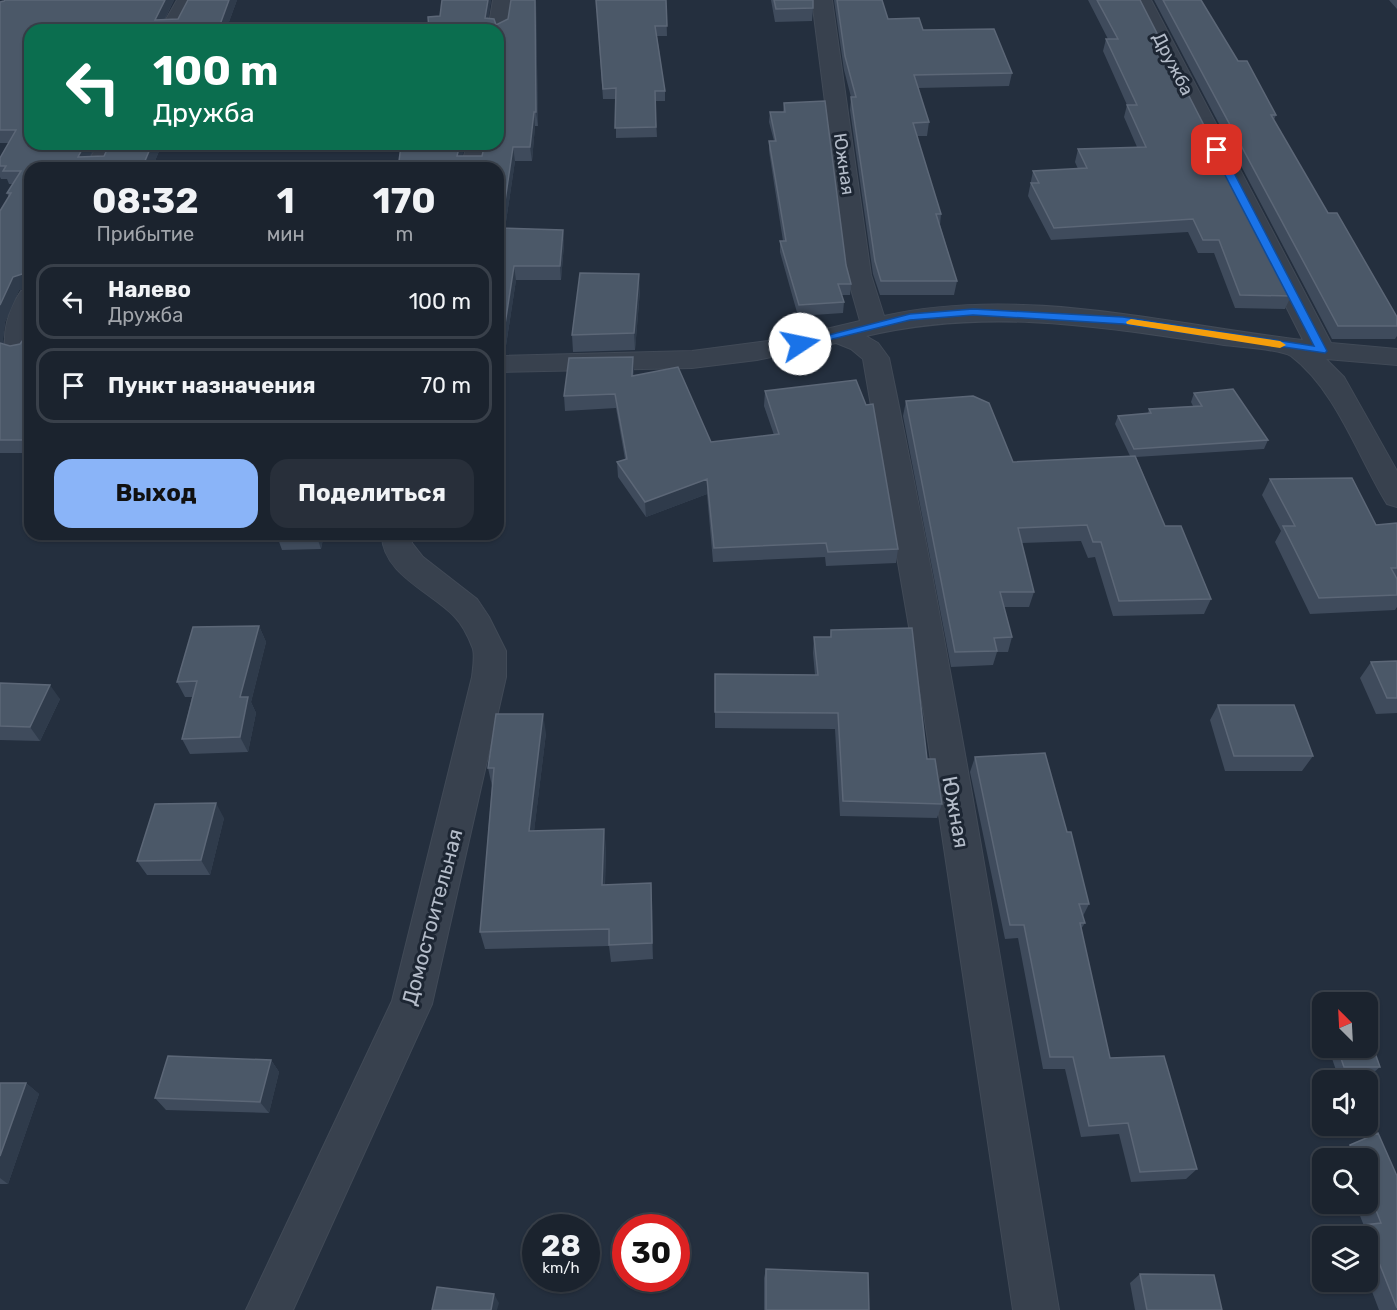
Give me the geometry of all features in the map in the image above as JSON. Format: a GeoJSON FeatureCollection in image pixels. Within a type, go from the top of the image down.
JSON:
{"type":"FeatureCollection","features":[{"type":"Feature","properties":{"kind":"street"},"geometry":{"type":"LineString","coordinates":[[173,24],[187,0]]}},
{"type":"Feature","properties":{"kind":"street"},"geometry":{"type":"LineString","coordinates":[[499,24],[503,0]]}},
{"type":"Feature","properties":{"kind":"street","name":"Южная"},"geometry":{"type":"LineString","coordinates":[[822,0],[859,275],[857,331],[859,341],[869,348],[876,358],[896,457],[972,905],[1036,1310]]}},
{"type":"Feature","properties":{"kind":"street","name":"Дружба"},"geometry":{"type":"LineString","coordinates":[[1141,0],[1309,349],[1330,377],[1397,497]]}},
{"type":"Feature","properties":{"kind":"street"},"geometry":{"type":"LineString","coordinates":[[16,356],[15,331],[24,310]]}},
{"type":"Feature","properties":{"kind":"street"},"geometry":{"type":"LineString","coordinates":[[504,364],[680,363],[758,352],[933,314],[1064,315],[1123,321],[1309,349],[1397,357]]}},
{"type":"Feature","properties":{"kind":"street","name":"Домостоительная"},"geometry":{"type":"LineString","coordinates":[[269,1310],[412,1004],[467,779],[489,677],[490,651],[466,608],[412,565],[397,545],[397,540]]}},
{"type":"Feature","properties":{"kind":"building"},"geometry":{"type":"Polygon","coordinates":[[[165,0],[155,20],[178,19],[188,0],[229,0],[220,24],[24,24],[24,150],[82,150],[78,157],[104,156],[107,150],[150,150],[144,162],[24,162],[24,273],[13,277],[0,305],[0,211],[11,193],[7,193],[21,171],[3,171],[6,166],[0,166],[0,158],[16,130],[0,130],[0,2],[165,0]]]}},
{"type":"Feature","properties":{"kind":"building"},"geometry":{"type":"Polygon","coordinates":[[[442,0],[488,0],[485,18],[494,19],[496,24],[429,24],[428,17],[440,16],[442,0]]]}},
{"type":"Feature","properties":{"kind":"building"},"geometry":{"type":"Polygon","coordinates":[[[511,0],[535,0],[536,112],[534,112],[530,147],[513,147],[504,208],[504,162],[372,162],[399,161],[400,150],[458,150],[457,156],[482,156],[484,150],[504,150],[504,24],[498,24],[508,19],[511,0]]]}},
{"type":"Feature","properties":{"kind":"building"},"geometry":{"type":"Polygon","coordinates":[[[596,0],[666,0],[667,26],[655,26],[665,91],[655,91],[656,127],[615,128],[616,88],[603,89],[596,0]]]}},
{"type":"Feature","properties":{"kind":"building"},"geometry":{"type":"Polygon","coordinates":[[[774,0],[813,0],[813,8],[776,9],[774,0]]]}},
{"type":"Feature","properties":{"kind":"building"},"geometry":{"type":"Polygon","coordinates":[[[837,0],[882,0],[888,19],[919,18],[923,30],[994,29],[1012,73],[914,75],[929,122],[913,123],[941,214],[936,214],[957,281],[881,281],[875,261],[851,97],[856,97],[845,56],[837,0]]]}},
{"type":"Feature","properties":{"kind":"building"},"geometry":{"type":"Polygon","coordinates":[[[1097,0],[1140,0],[1291,296],[1240,295],[1219,240],[1203,240],[1193,219],[1054,228],[1031,183],[1039,183],[1033,171],[1087,168],[1078,149],[1146,147],[1127,105],[1137,105],[1106,39],[1118,39],[1097,0]]]}},
{"type":"Feature","properties":{"kind":"building"},"geometry":{"type":"Polygon","coordinates":[[[1163,0],[1201,0],[1238,61],[1247,61],[1276,115],[1271,115],[1328,213],[1337,213],[1397,317],[1397,326],[1338,326],[1163,0]]]}},
{"type":"Feature","properties":{"kind":"building"},"geometry":{"type":"Polygon","coordinates":[[[825,101],[846,265],[851,284],[838,284],[844,302],[799,305],[780,241],[786,241],[769,141],[776,141],[770,112],[785,112],[784,103],[825,101]]]}},
{"type":"Feature","properties":{"kind":"building"},"geometry":{"type":"Polygon","coordinates":[[[504,228],[563,230],[560,266],[514,266],[504,331],[504,228]]]}},
{"type":"Feature","properties":{"kind":"building"},"geometry":{"type":"Polygon","coordinates":[[[580,273],[639,274],[634,333],[572,335],[580,273]]]}},
{"type":"Feature","properties":{"kind":"building"},"geometry":{"type":"Polygon","coordinates":[[[24,339],[24,440],[0,440],[0,343],[10,346],[20,344],[24,339]]]}},
{"type":"Feature","properties":{"kind":"building"},"geometry":{"type":"Polygon","coordinates":[[[633,357],[632,376],[678,367],[711,442],[779,434],[765,391],[856,380],[866,405],[873,404],[898,549],[828,552],[826,543],[714,548],[707,479],[645,502],[617,462],[627,459],[615,394],[564,396],[569,358],[633,357]]]}},
{"type":"Feature","properties":{"kind":"building"},"geometry":{"type":"Polygon","coordinates":[[[1233,389],[1268,440],[1134,449],[1118,416],[1151,413],[1149,409],[1202,406],[1194,393],[1233,389]]]}},
{"type":"Feature","properties":{"kind":"building"},"geometry":{"type":"Polygon","coordinates":[[[973,396],[989,403],[1013,462],[1135,456],[1165,526],[1181,526],[1211,599],[1119,601],[1101,542],[1093,542],[1087,525],[1018,528],[1034,592],[1000,592],[1012,637],[994,638],[997,651],[955,652],[906,401],[973,396]]]}},
{"type":"Feature","properties":{"kind":"building"},"geometry":{"type":"Polygon","coordinates":[[[1352,478],[1376,525],[1397,523],[1397,568],[1391,568],[1397,579],[1397,595],[1319,598],[1283,526],[1295,526],[1270,479],[1352,478]]]}},
{"type":"Feature","properties":{"kind":"building"},"geometry":{"type":"Polygon","coordinates":[[[259,626],[240,697],[248,697],[240,737],[182,739],[197,681],[177,682],[193,627],[259,626]]]}},
{"type":"Feature","properties":{"kind":"building"},"geometry":{"type":"Polygon","coordinates":[[[912,628],[927,759],[935,759],[942,804],[843,801],[838,713],[715,712],[715,674],[818,675],[814,637],[831,637],[831,630],[912,628]]]}},
{"type":"Feature","properties":{"kind":"building"},"geometry":{"type":"Polygon","coordinates":[[[1397,661],[1397,698],[1387,698],[1371,662],[1397,661]]]}},
{"type":"Feature","properties":{"kind":"building"},"geometry":{"type":"Polygon","coordinates":[[[0,683],[50,685],[30,727],[0,726],[0,683]]]}},
{"type":"Feature","properties":{"kind":"building"},"geometry":{"type":"Polygon","coordinates":[[[1218,705],[1294,705],[1313,756],[1234,756],[1218,705]]]}},
{"type":"Feature","properties":{"kind":"building"},"geometry":{"type":"Polygon","coordinates":[[[496,714],[543,714],[529,831],[604,829],[602,885],[651,883],[652,943],[609,945],[609,929],[480,932],[494,768],[488,768],[496,714]]]}},
{"type":"Feature","properties":{"kind":"building"},"geometry":{"type":"Polygon","coordinates":[[[1045,753],[1067,832],[1071,832],[1089,904],[1079,904],[1085,923],[1080,923],[1110,1058],[1164,1056],[1197,1169],[1140,1172],[1128,1123],[1089,1126],[1073,1057],[1050,1057],[1024,925],[1010,925],[975,757],[1045,753]]]}},
{"type":"Feature","properties":{"kind":"building"},"geometry":{"type":"Polygon","coordinates":[[[216,803],[201,860],[137,861],[155,804],[216,803]]]}},
{"type":"Feature","properties":{"kind":"building"},"geometry":{"type":"Polygon","coordinates":[[[168,1056],[271,1060],[260,1102],[155,1098],[168,1056]]]}},
{"type":"Feature","properties":{"kind":"building"},"geometry":{"type":"Polygon","coordinates":[[[1341,1058],[1377,1058],[1380,1067],[1344,1067],[1341,1058]]]}},
{"type":"Feature","properties":{"kind":"building"},"geometry":{"type":"Polygon","coordinates":[[[0,1083],[26,1083],[0,1156],[0,1083]]]}},
{"type":"Feature","properties":{"kind":"building"},"geometry":{"type":"Polygon","coordinates":[[[1378,1133],[1397,1176],[1397,1308],[1378,1260],[1378,1226],[1364,1225],[1381,1223],[1377,1214],[1378,1148],[1351,1148],[1350,1145],[1371,1136],[1378,1136],[1378,1133]]]}},
{"type":"Feature","properties":{"kind":"building"},"geometry":{"type":"Polygon","coordinates":[[[766,1269],[868,1273],[869,1310],[766,1310],[766,1269]]]}},
{"type":"Feature","properties":{"kind":"building"},"geometry":{"type":"Polygon","coordinates":[[[1140,1274],[1214,1275],[1222,1310],[1147,1310],[1140,1274]]]}},
{"type":"Feature","properties":{"kind":"building"},"geometry":{"type":"Polygon","coordinates":[[[437,1287],[494,1294],[491,1310],[432,1310],[437,1287]]]}},
{"type":"Feature","properties":{"kind":"slow traffic"},"geometry":{"type":"LineString","coordinates":[[1131,322],[1280,345]]}},
{"type":"Feature","properties":{"kind":"route"},"geometry":{"type":"LineString","coordinates":[[800,344],[841,336],[910,317],[973,312],[1064,315],[1123,321],[1322,351],[1217,150]]}}]}
